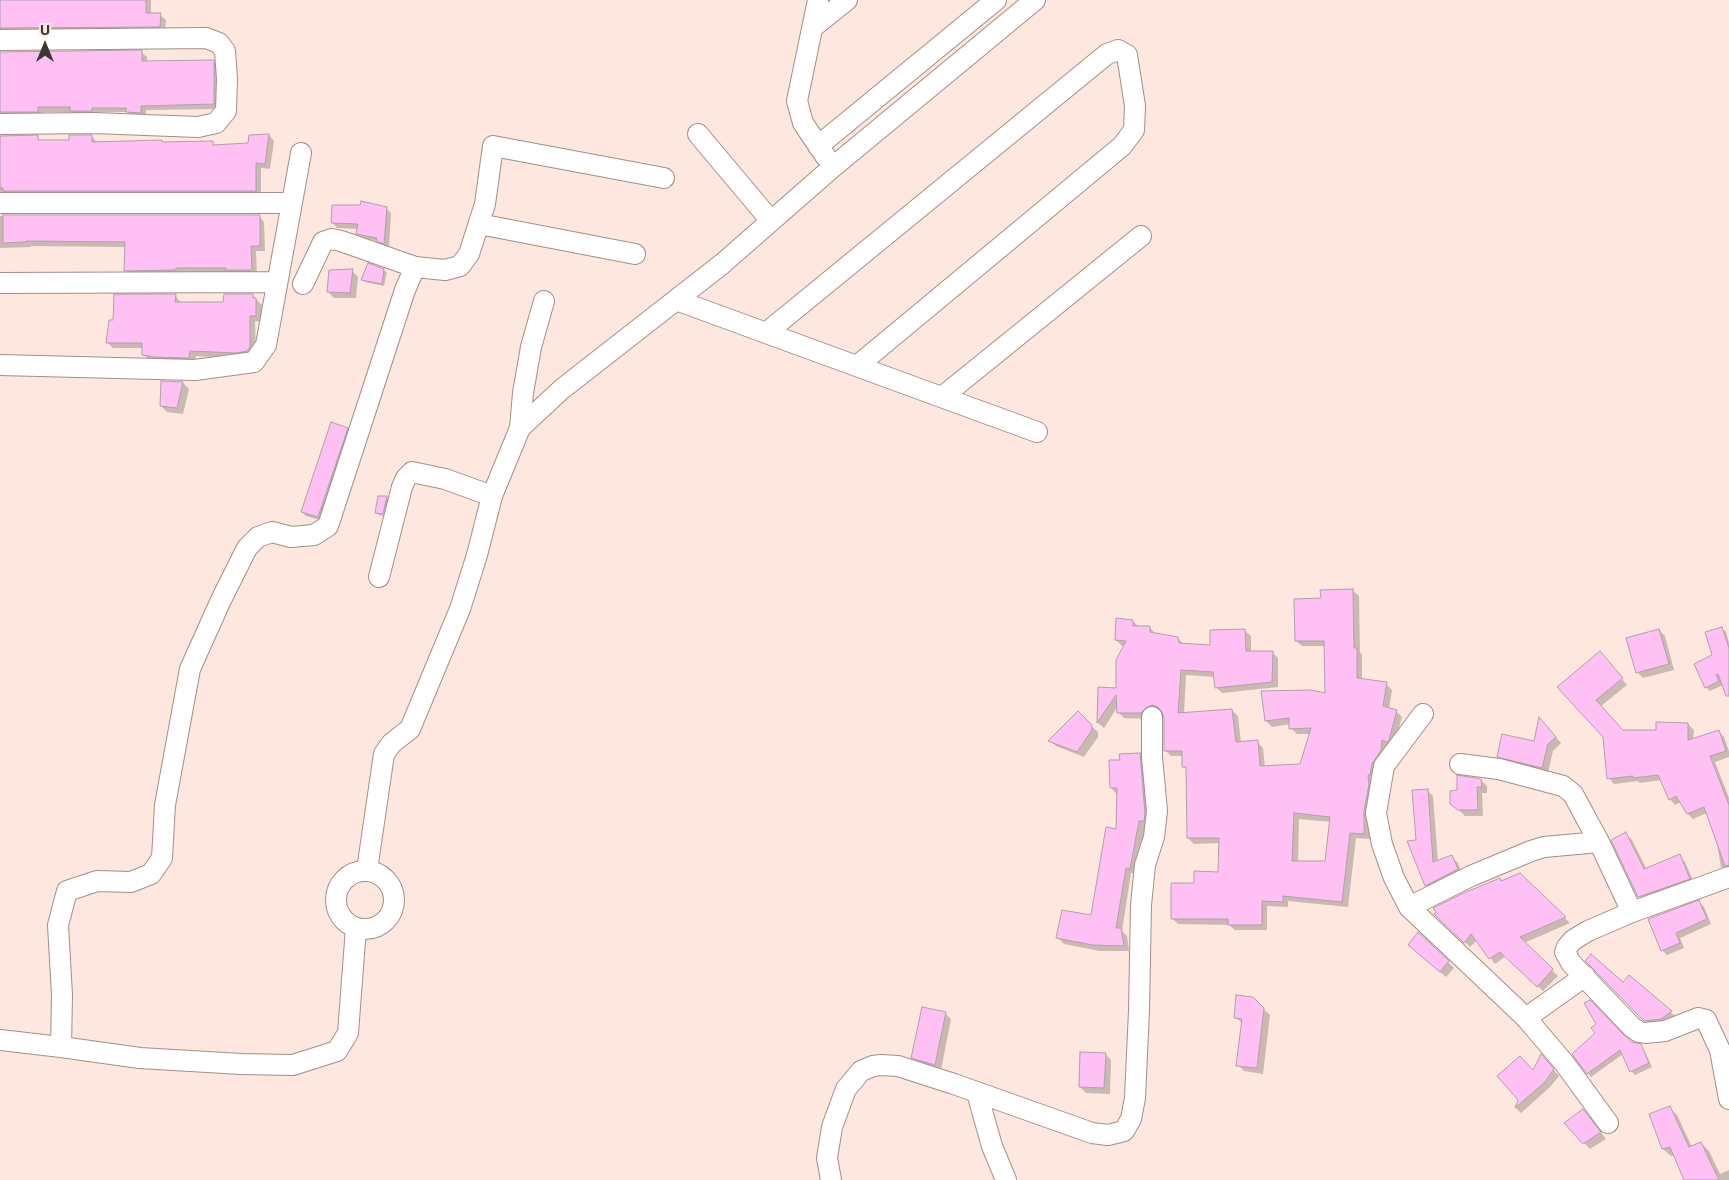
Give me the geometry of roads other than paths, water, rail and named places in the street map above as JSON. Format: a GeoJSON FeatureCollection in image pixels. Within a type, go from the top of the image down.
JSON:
{"type":"FeatureCollection","features":[{"type":"Feature","properties":{"kind":"street"},"geometry":{"type":"LineString","coordinates":[[818,0],[797,101],[802,124],[833,167]]}},
{"type":"Feature","properties":{"kind":"street"},"geometry":{"type":"LineString","coordinates":[[812,28],[847,0]]}},
{"type":"Feature","properties":{"kind":"street"},"geometry":{"type":"LineString","coordinates":[[818,146],[996,0]]}},
{"type":"Feature","properties":{"kind":"street"},"geometry":{"type":"LineString","coordinates":[[520,428],[562,389],[722,264],[833,167],[1035,0]]}},
{"type":"Feature","properties":{"kind":"street"},"geometry":{"type":"LineString","coordinates":[[0,40],[206,38],[219,43],[225,51],[227,79],[226,111],[216,123],[198,127],[94,123],[0,124]]}},
{"type":"Feature","properties":{"kind":"street"},"geometry":{"type":"LineString","coordinates":[[766,333],[1107,54],[1118,50],[1127,55],[1135,106],[1134,130],[1122,146],[857,366]]}},
{"type":"Feature","properties":{"kind":"street"},"geometry":{"type":"LineString","coordinates":[[698,134],[771,221]]}},
{"type":"Feature","properties":{"kind":"street"},"geometry":{"type":"LineString","coordinates":[[303,284],[323,242],[332,239],[415,267],[445,270],[460,266],[469,254],[485,204],[493,146],[664,178]]}},
{"type":"Feature","properties":{"kind":"street"},"geometry":{"type":"LineString","coordinates":[[0,365],[195,370],[254,362],[266,345],[276,282],[302,153]]}},
{"type":"Feature","properties":{"kind":"street"},"geometry":{"type":"LineString","coordinates":[[0,203],[291,203]]}},
{"type":"Feature","properties":{"kind":"street"},"geometry":{"type":"LineString","coordinates":[[479,224],[635,254]]}},
{"type":"Feature","properties":{"kind":"street"},"geometry":{"type":"LineString","coordinates":[[942,397],[1141,236]]}},
{"type":"Feature","properties":{"kind":"street"},"geometry":{"type":"LineString","coordinates":[[60,1048],[62,995],[58,925],[67,891],[97,881],[131,882],[151,874],[162,858],[165,805],[190,669],[247,548],[258,537],[272,532],[291,537],[314,535],[328,526],[398,311],[415,267]]}},
{"type":"Feature","properties":{"kind":"street"},"geometry":{"type":"LineString","coordinates":[[0,284],[276,282]]}},
{"type":"Feature","properties":{"kind":"street"},"geometry":{"type":"LineString","coordinates":[[676,300],[1037,432]]}},
{"type":"Feature","properties":{"kind":"street"},"geometry":{"type":"LineString","coordinates":[[368,870],[384,754],[392,743],[410,728],[460,609],[477,556],[492,496],[520,428],[530,347],[544,301]]}},
{"type":"Feature","properties":{"kind":"street"},"geometry":{"type":"LineString","coordinates":[[379,577],[402,487],[406,478],[412,472],[445,479],[492,496]]}},
{"type":"Feature","properties":{"kind":"street"},"geometry":{"type":"LineString","coordinates":[[1423,714],[1384,766],[1376,813],[1382,844],[1394,878],[1408,907],[1526,1018],[1564,1064],[1608,1123]]}},
{"type":"Feature","properties":{"kind":"street"},"geometry":{"type":"LineString","coordinates":[[831,1180],[827,1158],[832,1127],[846,1089],[861,1070],[881,1065],[898,1066],[1092,1133],[1108,1135],[1124,1132],[1131,1119],[1135,1098],[1141,905],[1145,865],[1154,837],[1157,812],[1152,757],[1152,717]]}},
{"type":"Feature","properties":{"kind":"street"},"geometry":{"type":"LineString","coordinates":[[1460,764],[1499,770],[1563,786],[1573,794],[1599,842],[1632,912]]}},
{"type":"Feature","properties":{"kind":"street"},"geometry":{"type":"LineString","coordinates":[[1408,907],[1472,876],[1531,851],[1544,847],[1599,842]]}},
{"type":"Feature","properties":{"kind":"street"},"geometry":{"type":"LineString","coordinates":[[368,870],[381,874],[391,885],[395,898],[392,912],[383,924],[370,929],[356,928],[341,919],[335,903],[338,886],[350,874],[368,870]]}},
{"type":"Feature","properties":{"kind":"street"},"geometry":{"type":"LineString","coordinates":[[1729,877],[1632,912],[1588,931],[1567,947],[1565,952],[1566,957],[1586,976],[1632,1027],[1639,1032],[1665,1031],[1698,1018],[1706,1020],[1720,1050],[1729,1099]]}},
{"type":"Feature","properties":{"kind":"street"},"geometry":{"type":"LineString","coordinates":[[0,1040],[140,1058],[293,1065],[337,1050],[348,1033],[356,928]]}},
{"type":"Feature","properties":{"kind":"street"},"geometry":{"type":"LineString","coordinates":[[1526,1018],[1586,976]]}},
{"type":"Feature","properties":{"kind":"street"},"geometry":{"type":"LineString","coordinates":[[977,1093],[992,1146],[1006,1180]]}}]}
